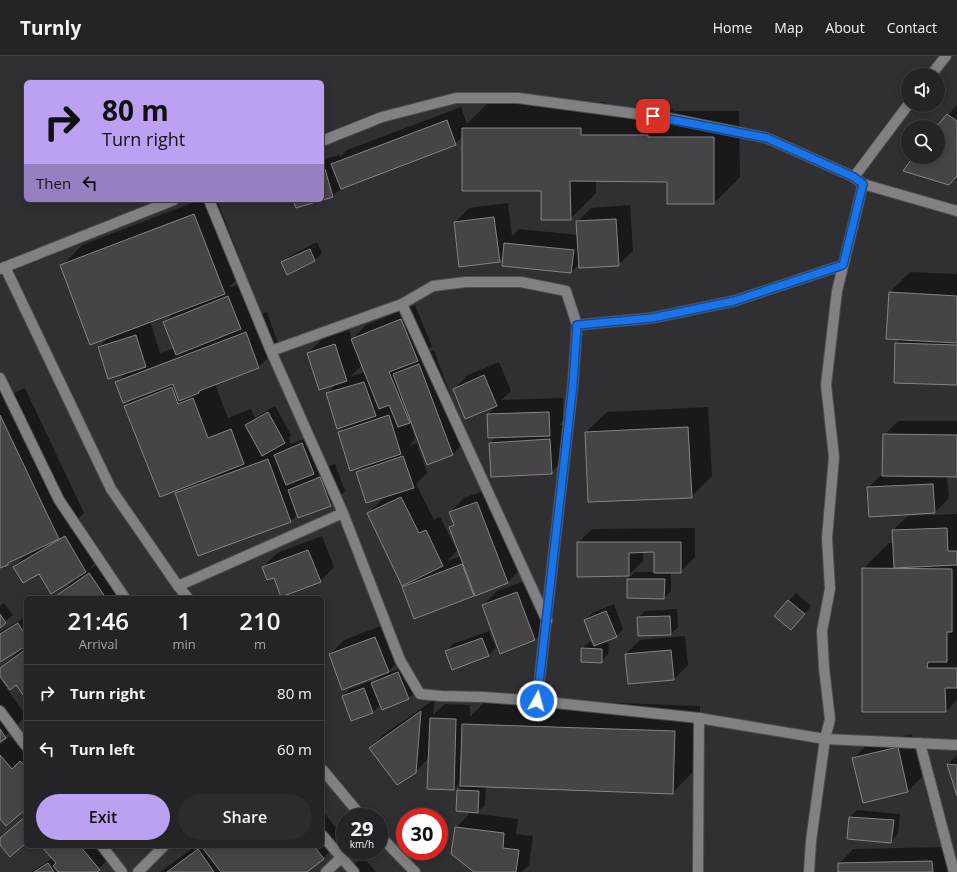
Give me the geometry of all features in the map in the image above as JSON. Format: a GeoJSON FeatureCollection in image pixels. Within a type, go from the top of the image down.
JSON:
{"type":"FeatureCollection","features":[{"type":"Feature","properties":{"kind":"street"},"geometry":{"type":"LineString","coordinates":[[937,68],[946,56]]}},
{"type":"Feature","properties":{"kind":"street"},"geometry":{"type":"LineString","coordinates":[[324,140],[382,117],[456,98],[518,98],[668,118],[767,138],[854,177],[863,184],[957,211]]}},
{"type":"Feature","properties":{"kind":"street"},"geometry":{"type":"LineString","coordinates":[[854,177],[903,112]]}},
{"type":"Feature","properties":{"kind":"street"},"geometry":{"type":"LineString","coordinates":[[809,872],[811,841],[825,739],[830,719],[824,668],[822,631],[830,589],[827,538],[834,457],[826,385],[837,291],[863,184]]}},
{"type":"Feature","properties":{"kind":"street"},"geometry":{"type":"LineString","coordinates":[[169,202],[3,268],[110,489],[186,596]]}},
{"type":"Feature","properties":{"kind":"street"},"geometry":{"type":"LineString","coordinates":[[210,202],[271,351],[343,513],[400,660],[420,694],[442,696],[484,696],[699,718],[825,739],[920,742],[957,745]]}},
{"type":"Feature","properties":{"kind":"street"},"geometry":{"type":"LineString","coordinates":[[577,325],[652,318],[734,301],[843,265]]}},
{"type":"Feature","properties":{"kind":"street"},"geometry":{"type":"LineString","coordinates":[[271,351],[402,304],[433,286],[466,282],[521,282],[566,291],[577,325],[573,384],[537,701]]}},
{"type":"Feature","properties":{"kind":"street"},"geometry":{"type":"LineString","coordinates":[[402,304],[547,621]]}},
{"type":"Feature","properties":{"kind":"street"},"geometry":{"type":"LineString","coordinates":[[0,378],[59,500],[124,596]]}},
{"type":"Feature","properties":{"kind":"street"},"geometry":{"type":"LineString","coordinates":[[178,586],[343,513]]}},
{"type":"Feature","properties":{"kind":"street"},"geometry":{"type":"LineString","coordinates":[[0,711],[24,743]]}},
{"type":"Feature","properties":{"kind":"street"},"geometry":{"type":"LineString","coordinates":[[698,872],[699,718]]}},
{"type":"Feature","properties":{"kind":"street"},"geometry":{"type":"LineString","coordinates":[[920,742],[954,872]]}},
{"type":"Feature","properties":{"kind":"street"},"geometry":{"type":"LineString","coordinates":[[324,771],[354,808]]}},
{"type":"Feature","properties":{"kind":"street"},"geometry":{"type":"LineString","coordinates":[[324,837],[336,852]]}},
{"type":"Feature","properties":{"kind":"street"},"geometry":{"type":"LineString","coordinates":[[388,844],[415,872]]}},
{"type":"Feature","properties":{"kind":"street"},"geometry":{"type":"LineString","coordinates":[[104,848],[122,872]]}},
{"type":"Feature","properties":{"kind":"street"},"geometry":{"type":"LineString","coordinates":[[138,872],[162,848]]}},
{"type":"Feature","properties":{"kind":"street"},"geometry":{"type":"LineString","coordinates":[[326,872],[339,860]]}},
{"type":"Feature","properties":{"kind":"street"},"geometry":{"type":"LineString","coordinates":[[343,860],[354,872]]}},
{"type":"Feature","properties":{"kind":"building"},"geometry":{"type":"Polygon","coordinates":[[[947,114],[957,121],[957,176],[949,185],[903,171],[908,164],[945,164],[945,120],[942,120],[947,114]]]}},
{"type":"Feature","properties":{"kind":"building"},"geometry":{"type":"Polygon","coordinates":[[[447,120],[456,145],[341,189],[331,164],[447,120]]]}},
{"type":"Feature","properties":{"kind":"building"},"geometry":{"type":"Polygon","coordinates":[[[462,128],[581,128],[581,135],[714,137],[714,204],[667,204],[667,182],[570,181],[571,220],[541,220],[541,191],[462,191],[462,128]]]}},
{"type":"Feature","properties":{"kind":"building"},"geometry":{"type":"Polygon","coordinates":[[[324,169],[325,169],[333,197],[324,200],[324,169]]]}},
{"type":"Feature","properties":{"kind":"building"},"geometry":{"type":"Polygon","coordinates":[[[294,202],[316,202],[296,208],[294,202]]]}},
{"type":"Feature","properties":{"kind":"building"},"geometry":{"type":"Polygon","coordinates":[[[194,214],[225,294],[90,345],[60,265],[194,214]]]}},
{"type":"Feature","properties":{"kind":"building"},"geometry":{"type":"Polygon","coordinates":[[[494,217],[500,262],[459,267],[454,222],[494,217]]]}},
{"type":"Feature","properties":{"kind":"building"},"geometry":{"type":"Polygon","coordinates":[[[616,219],[619,266],[579,268],[576,221],[616,219]]]}},
{"type":"Feature","properties":{"kind":"building"},"geometry":{"type":"Polygon","coordinates":[[[504,243],[574,250],[571,273],[502,266],[504,243]]]}},
{"type":"Feature","properties":{"kind":"building"},"geometry":{"type":"Polygon","coordinates":[[[310,249],[315,261],[287,275],[281,262],[310,249]]]}},
{"type":"Feature","properties":{"kind":"building"},"geometry":{"type":"Polygon","coordinates":[[[889,292],[957,296],[957,343],[886,339],[889,292]]]}},
{"type":"Feature","properties":{"kind":"building"},"geometry":{"type":"Polygon","coordinates":[[[228,296],[241,329],[176,355],[163,322],[228,296]]]}},
{"type":"Feature","properties":{"kind":"building"},"geometry":{"type":"Polygon","coordinates":[[[401,319],[418,361],[389,372],[410,423],[398,427],[389,405],[379,409],[351,339],[401,319]]]}},
{"type":"Feature","properties":{"kind":"building"},"geometry":{"type":"Polygon","coordinates":[[[246,332],[259,368],[199,391],[199,393],[179,401],[173,384],[123,403],[115,382],[246,332]]]}},
{"type":"Feature","properties":{"kind":"building"},"geometry":{"type":"Polygon","coordinates":[[[136,335],[146,367],[108,379],[98,347],[136,335]]]}},
{"type":"Feature","properties":{"kind":"building"},"geometry":{"type":"Polygon","coordinates":[[[895,343],[957,345],[957,385],[894,383],[895,343]]]}},
{"type":"Feature","properties":{"kind":"building"},"geometry":{"type":"Polygon","coordinates":[[[335,344],[347,381],[319,390],[307,353],[335,344]]]}},
{"type":"Feature","properties":{"kind":"building"},"geometry":{"type":"Polygon","coordinates":[[[419,364],[453,455],[427,465],[393,374],[419,364]]]}},
{"type":"Feature","properties":{"kind":"building"},"geometry":{"type":"Polygon","coordinates":[[[484,375],[497,406],[465,419],[453,389],[484,375]]]}},
{"type":"Feature","properties":{"kind":"building"},"geometry":{"type":"Polygon","coordinates":[[[364,382],[376,416],[337,429],[326,393],[364,382]]]}},
{"type":"Feature","properties":{"kind":"building"},"geometry":{"type":"Polygon","coordinates":[[[172,387],[178,404],[193,398],[208,438],[231,429],[244,464],[160,497],[124,406],[172,387]]]}},
{"type":"Feature","properties":{"kind":"building"},"geometry":{"type":"Polygon","coordinates":[[[268,412],[285,443],[262,456],[245,425],[268,412]]]}},
{"type":"Feature","properties":{"kind":"building"},"geometry":{"type":"Polygon","coordinates":[[[549,412],[550,436],[488,438],[487,414],[549,412]]]}},
{"type":"Feature","properties":{"kind":"building"},"geometry":{"type":"Polygon","coordinates":[[[0,415],[59,539],[0,568],[0,415]]]}},
{"type":"Feature","properties":{"kind":"building"},"geometry":{"type":"Polygon","coordinates":[[[389,415],[401,454],[350,471],[338,432],[389,415]]]}},
{"type":"Feature","properties":{"kind":"building"},"geometry":{"type":"Polygon","coordinates":[[[688,427],[692,498],[588,502],[585,432],[688,427]]]}},
{"type":"Feature","properties":{"kind":"building"},"geometry":{"type":"Polygon","coordinates":[[[883,434],[957,435],[957,477],[882,476],[883,434]]]}},
{"type":"Feature","properties":{"kind":"building"},"geometry":{"type":"Polygon","coordinates":[[[550,439],[552,474],[491,477],[489,443],[550,439]]]}},
{"type":"Feature","properties":{"kind":"building"},"geometry":{"type":"Polygon","coordinates":[[[302,443],[314,474],[286,485],[274,455],[302,443]]]}},
{"type":"Feature","properties":{"kind":"building"},"geometry":{"type":"Polygon","coordinates":[[[403,456],[414,488],[366,503],[356,472],[403,456]]]}},
{"type":"Feature","properties":{"kind":"building"},"geometry":{"type":"Polygon","coordinates":[[[268,459],[291,522],[198,556],[175,493],[268,459]]]}},
{"type":"Feature","properties":{"kind":"building"},"geometry":{"type":"Polygon","coordinates":[[[320,477],[331,506],[298,518],[288,490],[320,477]]]}},
{"type":"Feature","properties":{"kind":"building"},"geometry":{"type":"Polygon","coordinates":[[[933,484],[935,513],[869,517],[867,487],[933,484]]]}},
{"type":"Feature","properties":{"kind":"building"},"geometry":{"type":"Polygon","coordinates":[[[401,497],[419,533],[426,530],[443,566],[402,586],[367,513],[401,497]]]}},
{"type":"Feature","properties":{"kind":"building"},"geometry":{"type":"Polygon","coordinates":[[[477,502],[508,583],[475,596],[449,527],[454,525],[449,512],[477,502]]]}},
{"type":"Feature","properties":{"kind":"building"},"geometry":{"type":"Polygon","coordinates":[[[947,528],[948,551],[957,551],[957,565],[894,568],[892,530],[947,528]]]}},
{"type":"Feature","properties":{"kind":"building"},"geometry":{"type":"Polygon","coordinates":[[[65,536],[86,572],[51,594],[39,574],[23,583],[13,567],[65,536]]]}},
{"type":"Feature","properties":{"kind":"building"},"geometry":{"type":"Polygon","coordinates":[[[577,542],[681,542],[681,573],[654,573],[654,552],[629,553],[629,576],[577,577],[577,542]]]}},
{"type":"Feature","properties":{"kind":"building"},"geometry":{"type":"Polygon","coordinates":[[[308,550],[321,582],[281,596],[274,578],[267,580],[262,567],[308,550]]]}},
{"type":"Feature","properties":{"kind":"building"},"geometry":{"type":"Polygon","coordinates":[[[462,564],[474,596],[414,619],[402,587],[462,564]]]}},
{"type":"Feature","properties":{"kind":"building"},"geometry":{"type":"Polygon","coordinates":[[[862,568],[952,569],[952,632],[947,632],[947,662],[928,662],[927,668],[957,668],[957,688],[945,688],[946,712],[862,712],[862,568]]]}},
{"type":"Feature","properties":{"kind":"building"},"geometry":{"type":"Polygon","coordinates":[[[89,573],[105,596],[56,596],[89,573]]]}},
{"type":"Feature","properties":{"kind":"building"},"geometry":{"type":"Polygon","coordinates":[[[627,579],[665,579],[664,599],[627,598],[627,579]]]}},
{"type":"Feature","properties":{"kind":"building"},"geometry":{"type":"Polygon","coordinates":[[[517,592],[535,640],[500,654],[482,605],[517,592]]]}},
{"type":"Feature","properties":{"kind":"building"},"geometry":{"type":"Polygon","coordinates":[[[788,600],[805,614],[791,630],[774,616],[788,600]]]}},
{"type":"Feature","properties":{"kind":"building"},"geometry":{"type":"Polygon","coordinates":[[[606,611],[617,637],[594,646],[584,620],[606,611]]]}},
{"type":"Feature","properties":{"kind":"building"},"geometry":{"type":"Polygon","coordinates":[[[0,614],[6,623],[0,628],[0,614]]]}},
{"type":"Feature","properties":{"kind":"building"},"geometry":{"type":"Polygon","coordinates":[[[670,616],[671,635],[638,636],[637,617],[670,616]]]}},
{"type":"Feature","properties":{"kind":"building"},"geometry":{"type":"Polygon","coordinates":[[[18,623],[24,633],[24,647],[0,662],[0,634],[18,623]]]}},
{"type":"Feature","properties":{"kind":"building"},"geometry":{"type":"Polygon","coordinates":[[[375,637],[389,672],[342,690],[329,654],[375,637]]]}},
{"type":"Feature","properties":{"kind":"building"},"geometry":{"type":"Polygon","coordinates":[[[482,638],[489,656],[452,670],[445,651],[482,638]]]}},
{"type":"Feature","properties":{"kind":"building"},"geometry":{"type":"Polygon","coordinates":[[[581,648],[602,649],[602,663],[581,662],[581,648]]]}},
{"type":"Feature","properties":{"kind":"building"},"geometry":{"type":"Polygon","coordinates":[[[24,650],[24,696],[16,685],[10,690],[0,676],[0,668],[24,650]]]}},
{"type":"Feature","properties":{"kind":"building"},"geometry":{"type":"Polygon","coordinates":[[[671,650],[674,680],[628,684],[625,654],[671,650]]]}},
{"type":"Feature","properties":{"kind":"building"},"geometry":{"type":"Polygon","coordinates":[[[398,672],[409,699],[382,710],[371,683],[398,672]]]}},
{"type":"Feature","properties":{"kind":"building"},"geometry":{"type":"Polygon","coordinates":[[[364,688],[373,713],[351,721],[342,696],[364,688]]]}},
{"type":"Feature","properties":{"kind":"building"},"geometry":{"type":"Polygon","coordinates":[[[421,711],[416,773],[397,785],[369,748],[421,711]]]}},
{"type":"Feature","properties":{"kind":"building"},"geometry":{"type":"Polygon","coordinates":[[[430,718],[456,719],[454,790],[427,789],[430,718]]]}},
{"type":"Feature","properties":{"kind":"building"},"geometry":{"type":"Polygon","coordinates":[[[462,724],[675,731],[673,794],[460,786],[462,724]]]}},
{"type":"Feature","properties":{"kind":"building"},"geometry":{"type":"Polygon","coordinates":[[[0,729],[6,738],[0,742],[0,729]]]}},
{"type":"Feature","properties":{"kind":"building"},"geometry":{"type":"Polygon","coordinates":[[[898,747],[908,792],[863,803],[852,758],[898,747]]]}},
{"type":"Feature","properties":{"kind":"building"},"geometry":{"type":"Polygon","coordinates":[[[0,755],[12,769],[20,761],[24,766],[24,811],[6,826],[0,819],[0,755]]]}},
{"type":"Feature","properties":{"kind":"building"},"geometry":{"type":"Polygon","coordinates":[[[947,764],[957,765],[957,796],[947,764]]]}},
{"type":"Feature","properties":{"kind":"building"},"geometry":{"type":"Polygon","coordinates":[[[457,790],[479,791],[478,813],[456,811],[457,790]]]}},
{"type":"Feature","properties":{"kind":"building"},"geometry":{"type":"Polygon","coordinates":[[[849,817],[894,820],[891,843],[847,839],[849,817]]]}},
{"type":"Feature","properties":{"kind":"building"},"geometry":{"type":"Polygon","coordinates":[[[24,818],[24,845],[10,857],[0,845],[0,838],[24,818]]]}},
{"type":"Feature","properties":{"kind":"building"},"geometry":{"type":"Polygon","coordinates":[[[455,827],[504,833],[503,848],[519,850],[516,872],[474,872],[451,854],[455,827]]]}},
{"type":"Feature","properties":{"kind":"building"},"geometry":{"type":"Polygon","coordinates":[[[43,848],[82,848],[100,870],[97,872],[58,872],[53,866],[56,863],[43,848]]]}},
{"type":"Feature","properties":{"kind":"building"},"geometry":{"type":"Polygon","coordinates":[[[203,848],[316,848],[324,859],[307,872],[221,872],[203,848]]]}},
{"type":"Feature","properties":{"kind":"building"},"geometry":{"type":"Polygon","coordinates":[[[198,849],[214,872],[167,872],[198,849]]]}},
{"type":"Feature","properties":{"kind":"building"},"geometry":{"type":"Polygon","coordinates":[[[932,861],[933,872],[838,872],[838,863],[932,861]]]}},
{"type":"Feature","properties":{"kind":"building"},"geometry":{"type":"Polygon","coordinates":[[[48,863],[54,872],[34,872],[48,863]]]}},
{"type":"Feature","properties":{"kind":"route"},"geometry":{"type":"LineString","coordinates":[[537,701],[573,384],[577,325],[652,318],[734,301],[843,265],[863,184],[854,177],[767,138],[653,116]]}}]}
